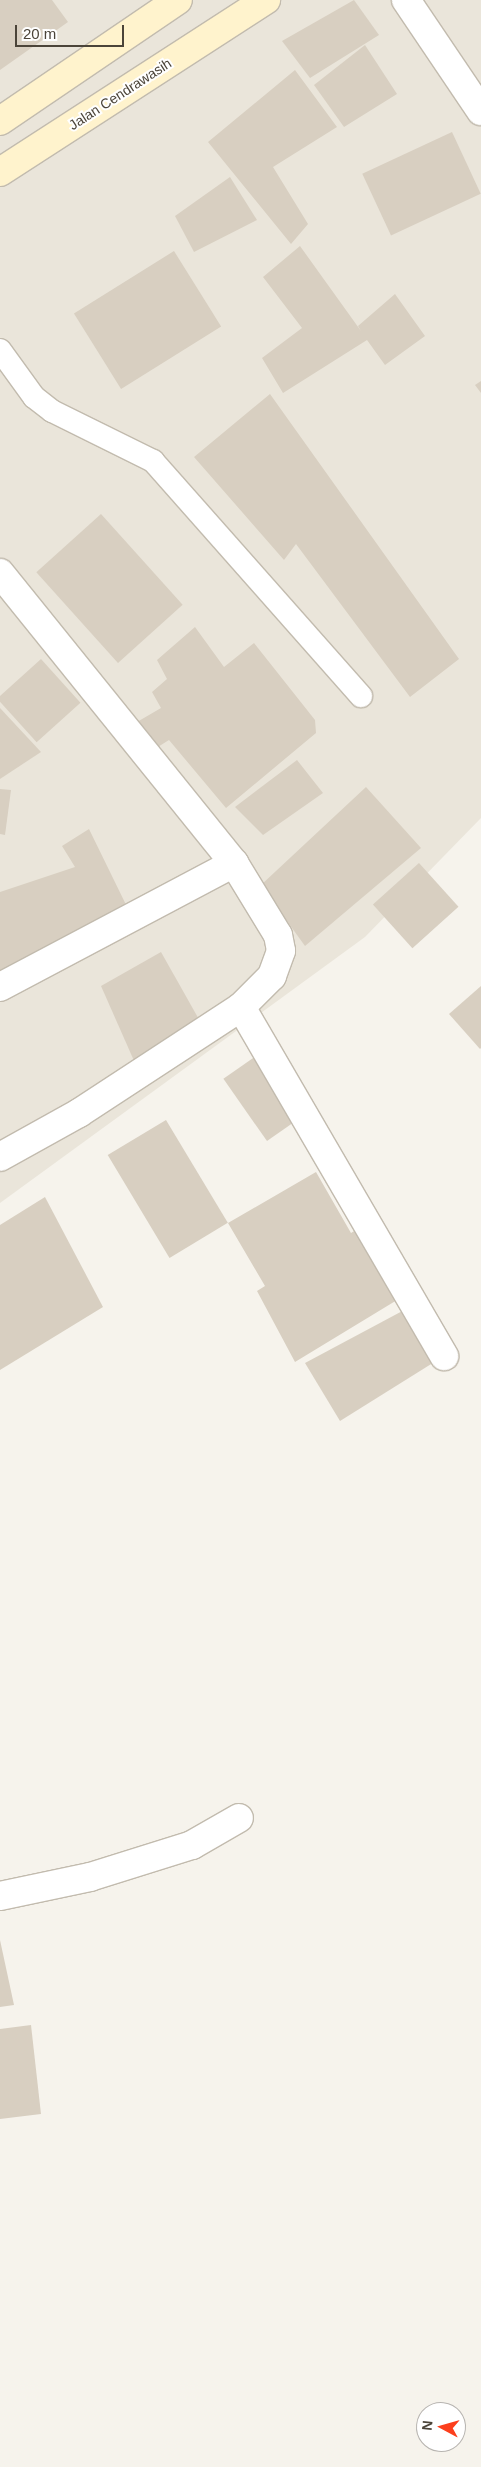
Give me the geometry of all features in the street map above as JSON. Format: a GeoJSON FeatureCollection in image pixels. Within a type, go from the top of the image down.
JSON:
{"type":"FeatureCollection","features":[{"type":"Feature","properties":{"kind":"main road"},"geometry":{"type":"LineString","coordinates":[[0,121],[178,0]]}},
{"type":"Feature","properties":{"kind":"main road","name":"Jalan Cendrawasih"},"geometry":{"type":"LineString","coordinates":[[0,172],[266,0]]}},
{"type":"Feature","properties":{"kind":"street"},"geometry":{"type":"LineString","coordinates":[[406,0],[481,112]]}},
{"type":"Feature","properties":{"kind":"street"},"geometry":{"type":"LineString","coordinates":[[0,573],[234,863],[278,935],[281,951],[272,976],[241,1007],[79,1113],[0,1158]]}},
{"type":"Feature","properties":{"kind":"street"},"geometry":{"type":"LineString","coordinates":[[0,987],[234,863]]}},
{"type":"Feature","properties":{"kind":"street"},"geometry":{"type":"LineString","coordinates":[[241,1007],[444,1356]]}},
{"type":"Feature","properties":{"kind":"street"},"geometry":{"type":"LineString","coordinates":[[0,1896],[90,1877],[192,1845],[239,1818]]}},
{"type":"Feature","properties":{"kind":"lane"},"geometry":{"type":"LineString","coordinates":[[0,350],[34,397],[52,411],[153,461],[361,696]]}},
{"type":"Feature","properties":{"kind":"shaded area"},"geometry":{"type":"Polygon","coordinates":[[[0,0],[481,0],[481,818],[365,937],[0,1203],[0,0]]]}},
{"type":"Feature","properties":{"kind":"building"},"geometry":{"type":"Polygon","coordinates":[[[0,0],[52,0],[68,22],[0,70],[0,0]]]}},
{"type":"Feature","properties":{"kind":"building"},"geometry":{"type":"Polygon","coordinates":[[[354,0],[379,35],[310,78],[282,41],[354,0]]]}},
{"type":"Feature","properties":{"kind":"building"},"geometry":{"type":"Polygon","coordinates":[[[365,45],[397,94],[344,127],[314,85],[365,45]]]}},
{"type":"Feature","properties":{"kind":"building"},"geometry":{"type":"Polygon","coordinates":[[[295,70],[337,127],[273,167],[308,224],[291,244],[208,142],[295,70]]]}},
{"type":"Feature","properties":{"kind":"building"},"geometry":{"type":"Polygon","coordinates":[[[452,132],[481,194],[391,235],[362,174],[452,132]]]}},
{"type":"Feature","properties":{"kind":"building"},"geometry":{"type":"Polygon","coordinates":[[[230,177],[257,220],[194,252],[175,216],[230,177]]]}},
{"type":"Feature","properties":{"kind":"building"},"geometry":{"type":"Polygon","coordinates":[[[300,246],[361,331],[358,326],[395,294],[425,336],[385,365],[367,340],[283,393],[262,358],[302,328],[263,277],[300,246]]]}},
{"type":"Feature","properties":{"kind":"building"},"geometry":{"type":"Polygon","coordinates":[[[174,251],[221,326],[121,389],[74,314],[174,251]]]}},
{"type":"Feature","properties":{"kind":"building"},"geometry":{"type":"Polygon","coordinates":[[[481,381],[481,393],[475,385],[481,381]]]}},
{"type":"Feature","properties":{"kind":"building"},"geometry":{"type":"Polygon","coordinates":[[[270,394],[459,659],[410,697],[296,544],[284,560],[194,457],[270,394]]]}},
{"type":"Feature","properties":{"kind":"building"},"geometry":{"type":"Polygon","coordinates":[[[101,514],[183,605],[118,663],[36,572],[101,514]]]}},
{"type":"Feature","properties":{"kind":"building"},"geometry":{"type":"Polygon","coordinates":[[[195,627],[224,667],[254,643],[315,720],[316,733],[226,808],[169,740],[153,750],[137,722],[161,708],[152,692],[167,679],[157,660],[195,627]]]}},
{"type":"Feature","properties":{"kind":"building"},"geometry":{"type":"Polygon","coordinates":[[[41,659],[80,703],[37,742],[0,702],[0,696],[41,659]]]}},
{"type":"Feature","properties":{"kind":"building"},"geometry":{"type":"Polygon","coordinates":[[[0,708],[41,752],[0,779],[0,708]]]}},
{"type":"Feature","properties":{"kind":"building"},"geometry":{"type":"Polygon","coordinates":[[[297,760],[323,793],[263,835],[235,807],[297,760]]]}},
{"type":"Feature","properties":{"kind":"building"},"geometry":{"type":"Polygon","coordinates":[[[366,787],[421,848],[305,946],[261,885],[366,787]]]}},
{"type":"Feature","properties":{"kind":"building"},"geometry":{"type":"Polygon","coordinates":[[[0,789],[11,790],[5,835],[0,834],[0,789]]]}},
{"type":"Feature","properties":{"kind":"building"},"geometry":{"type":"Polygon","coordinates":[[[89,829],[132,917],[0,978],[0,892],[75,867],[62,846],[89,829]]]}},
{"type":"Feature","properties":{"kind":"building"},"geometry":{"type":"Polygon","coordinates":[[[419,863],[458,907],[412,948],[373,904],[419,863]]]}},
{"type":"Feature","properties":{"kind":"building"},"geometry":{"type":"Polygon","coordinates":[[[161,952],[205,1030],[135,1063],[101,986],[161,952]]]}},
{"type":"Feature","properties":{"kind":"building"},"geometry":{"type":"Polygon","coordinates":[[[481,986],[481,1048],[480,1049],[449,1014],[481,986]]]}},
{"type":"Feature","properties":{"kind":"building"},"geometry":{"type":"Polygon","coordinates":[[[266,1049],[310,1111],[267,1141],[223,1079],[266,1049]]]}},
{"type":"Feature","properties":{"kind":"building"},"geometry":{"type":"Polygon","coordinates":[[[166,1120],[228,1223],[170,1258],[108,1155],[166,1120]]]}},
{"type":"Feature","properties":{"kind":"building"},"geometry":{"type":"Polygon","coordinates":[[[316,1172],[351,1233],[367,1223],[402,1297],[295,1362],[257,1291],[265,1286],[228,1223],[316,1172]]]}},
{"type":"Feature","properties":{"kind":"building"},"geometry":{"type":"Polygon","coordinates":[[[45,1197],[103,1307],[0,1370],[0,1225],[45,1197]]]}},
{"type":"Feature","properties":{"kind":"building"},"geometry":{"type":"Polygon","coordinates":[[[408,1308],[444,1356],[340,1421],[305,1363],[408,1308]]]}},
{"type":"Feature","properties":{"kind":"building"},"geometry":{"type":"Polygon","coordinates":[[[0,1940],[14,2005],[0,2007],[0,1940]]]}},
{"type":"Feature","properties":{"kind":"building"},"geometry":{"type":"Polygon","coordinates":[[[31,2025],[41,2114],[0,2119],[0,2029],[31,2025]]]}}]}
